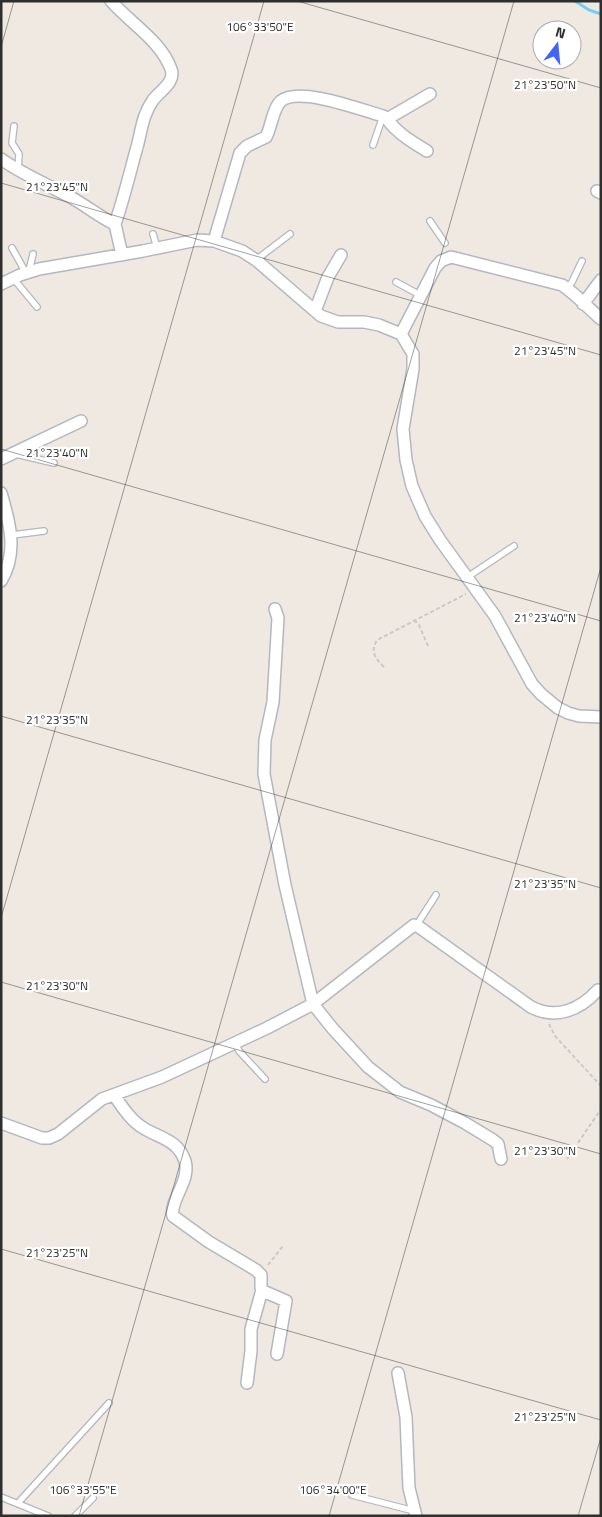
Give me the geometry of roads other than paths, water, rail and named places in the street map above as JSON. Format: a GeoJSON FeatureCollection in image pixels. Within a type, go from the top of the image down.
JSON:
{"type":"FeatureCollection","features":[{"type":"Feature","properties":{"kind":"street"},"geometry":{"type":"LineString","coordinates":[[111,1],[122,14],[158,47],[172,71],[170,83],[153,100],[143,117],[139,140],[115,224],[122,255]]}},
{"type":"Feature","properties":{"kind":"street"},"geometry":{"type":"LineString","coordinates":[[385,117],[430,94]]}},
{"type":"Feature","properties":{"kind":"street"},"geometry":{"type":"LineString","coordinates":[[214,242],[240,153],[247,146],[266,137],[277,106],[286,98],[327,98],[385,117],[392,127],[404,137],[427,151]]}},
{"type":"Feature","properties":{"kind":"street"},"geometry":{"type":"LineString","coordinates":[[1,159],[115,224]]}},
{"type":"Feature","properties":{"kind":"street"},"geometry":{"type":"LineString","coordinates":[[1,284],[28,272],[197,240],[214,242],[242,251],[256,260],[315,312],[331,321],[364,322],[379,325],[400,334],[413,354],[413,369],[403,429],[406,460],[408,473],[425,516],[504,631],[532,684],[541,694],[568,714],[601,717]]}},
{"type":"Feature","properties":{"kind":"street"},"geometry":{"type":"LineString","coordinates":[[315,312],[328,278],[341,255]]}},
{"type":"Feature","properties":{"kind":"street"},"geometry":{"type":"LineString","coordinates":[[400,334],[420,295],[441,261],[450,255],[542,278],[562,285],[601,319]]}},
{"type":"Feature","properties":{"kind":"street"},"geometry":{"type":"LineString","coordinates":[[583,304],[601,280]]}},
{"type":"Feature","properties":{"kind":"street"},"geometry":{"type":"LineString","coordinates":[[7,456],[81,421]]}},
{"type":"Feature","properties":{"kind":"street"},"geometry":{"type":"LineString","coordinates":[[1,494],[12,535],[8,569],[1,581]]}},
{"type":"Feature","properties":{"kind":"street"},"geometry":{"type":"LineString","coordinates":[[275,609],[278,618],[273,702],[265,740],[264,774],[286,885],[313,1004],[368,1067],[400,1092],[466,1123],[493,1140],[498,1144],[501,1159]]}},
{"type":"Feature","properties":{"kind":"street"},"geometry":{"type":"LineString","coordinates":[[1,1124],[34,1136],[49,1138],[58,1134],[96,1103],[114,1094],[162,1077],[267,1028],[313,1004],[410,926],[416,926],[531,1007],[545,1012],[561,1012],[577,1008],[590,999],[598,990]]}},
{"type":"Feature","properties":{"kind":"street"},"geometry":{"type":"LineString","coordinates":[[114,1094],[124,1110],[137,1123],[146,1130],[169,1141],[183,1154],[187,1169],[173,1208],[173,1216],[209,1242],[256,1270],[261,1275],[262,1290],[251,1329],[252,1351],[247,1383]]}},
{"type":"Feature","properties":{"kind":"street"},"geometry":{"type":"LineString","coordinates":[[262,1290],[286,1301],[277,1354]]}},
{"type":"Feature","properties":{"kind":"street"},"geometry":{"type":"LineString","coordinates":[[398,1373],[408,1438],[408,1479],[415,1513]]}},
{"type":"Feature","properties":{"kind":"lane"},"geometry":{"type":"LineString","coordinates":[[373,145],[385,117]]}},
{"type":"Feature","properties":{"kind":"lane"},"geometry":{"type":"LineString","coordinates":[[14,126],[12,143],[19,154],[18,170]]}},
{"type":"Feature","properties":{"kind":"lane"},"geometry":{"type":"LineString","coordinates":[[430,221],[445,243]]}},
{"type":"Feature","properties":{"kind":"lane"},"geometry":{"type":"LineString","coordinates":[[153,234],[157,248]]}},
{"type":"Feature","properties":{"kind":"lane"},"geometry":{"type":"LineString","coordinates":[[256,260],[290,234]]}},
{"type":"Feature","properties":{"kind":"lane"},"geometry":{"type":"LineString","coordinates":[[12,248],[28,272]]}},
{"type":"Feature","properties":{"kind":"lane"},"geometry":{"type":"LineString","coordinates":[[28,272],[33,254]]}},
{"type":"Feature","properties":{"kind":"lane"},"geometry":{"type":"LineString","coordinates":[[567,288],[572,282],[582,260]]}},
{"type":"Feature","properties":{"kind":"lane"},"geometry":{"type":"LineString","coordinates":[[13,278],[37,307]]}},
{"type":"Feature","properties":{"kind":"lane"},"geometry":{"type":"LineString","coordinates":[[396,282],[420,295]]}},
{"type":"Feature","properties":{"kind":"lane"},"geometry":{"type":"LineString","coordinates":[[7,456],[54,462]]}},
{"type":"Feature","properties":{"kind":"lane"},"geometry":{"type":"LineString","coordinates":[[12,535],[44,531]]}},
{"type":"Feature","properties":{"kind":"lane"},"geometry":{"type":"LineString","coordinates":[[466,578],[514,546]]}},
{"type":"Feature","properties":{"kind":"lane"},"geometry":{"type":"LineString","coordinates":[[416,926],[436,895]]}},
{"type":"Feature","properties":{"kind":"lane"},"geometry":{"type":"LineString","coordinates":[[235,1042],[239,1051],[265,1080]]}},
{"type":"Feature","properties":{"kind":"lane"},"geometry":{"type":"LineString","coordinates":[[18,1503],[109,1403]]}},
{"type":"Feature","properties":{"kind":"lane"},"geometry":{"type":"LineString","coordinates":[[352,1495],[415,1513]]}},
{"type":"Feature","properties":{"kind":"lane"},"geometry":{"type":"LineString","coordinates":[[1,1497],[48,1516]]}},
{"type":"Feature","properties":{"kind":"lane"},"geometry":{"type":"LineString","coordinates":[[76,1516],[93,1498]]}},
{"type":"Feature","properties":{"kind":"waterway"},"geometry":{"type":"LineString","coordinates":[[575,1],[589,10],[601,14]]}}]}
